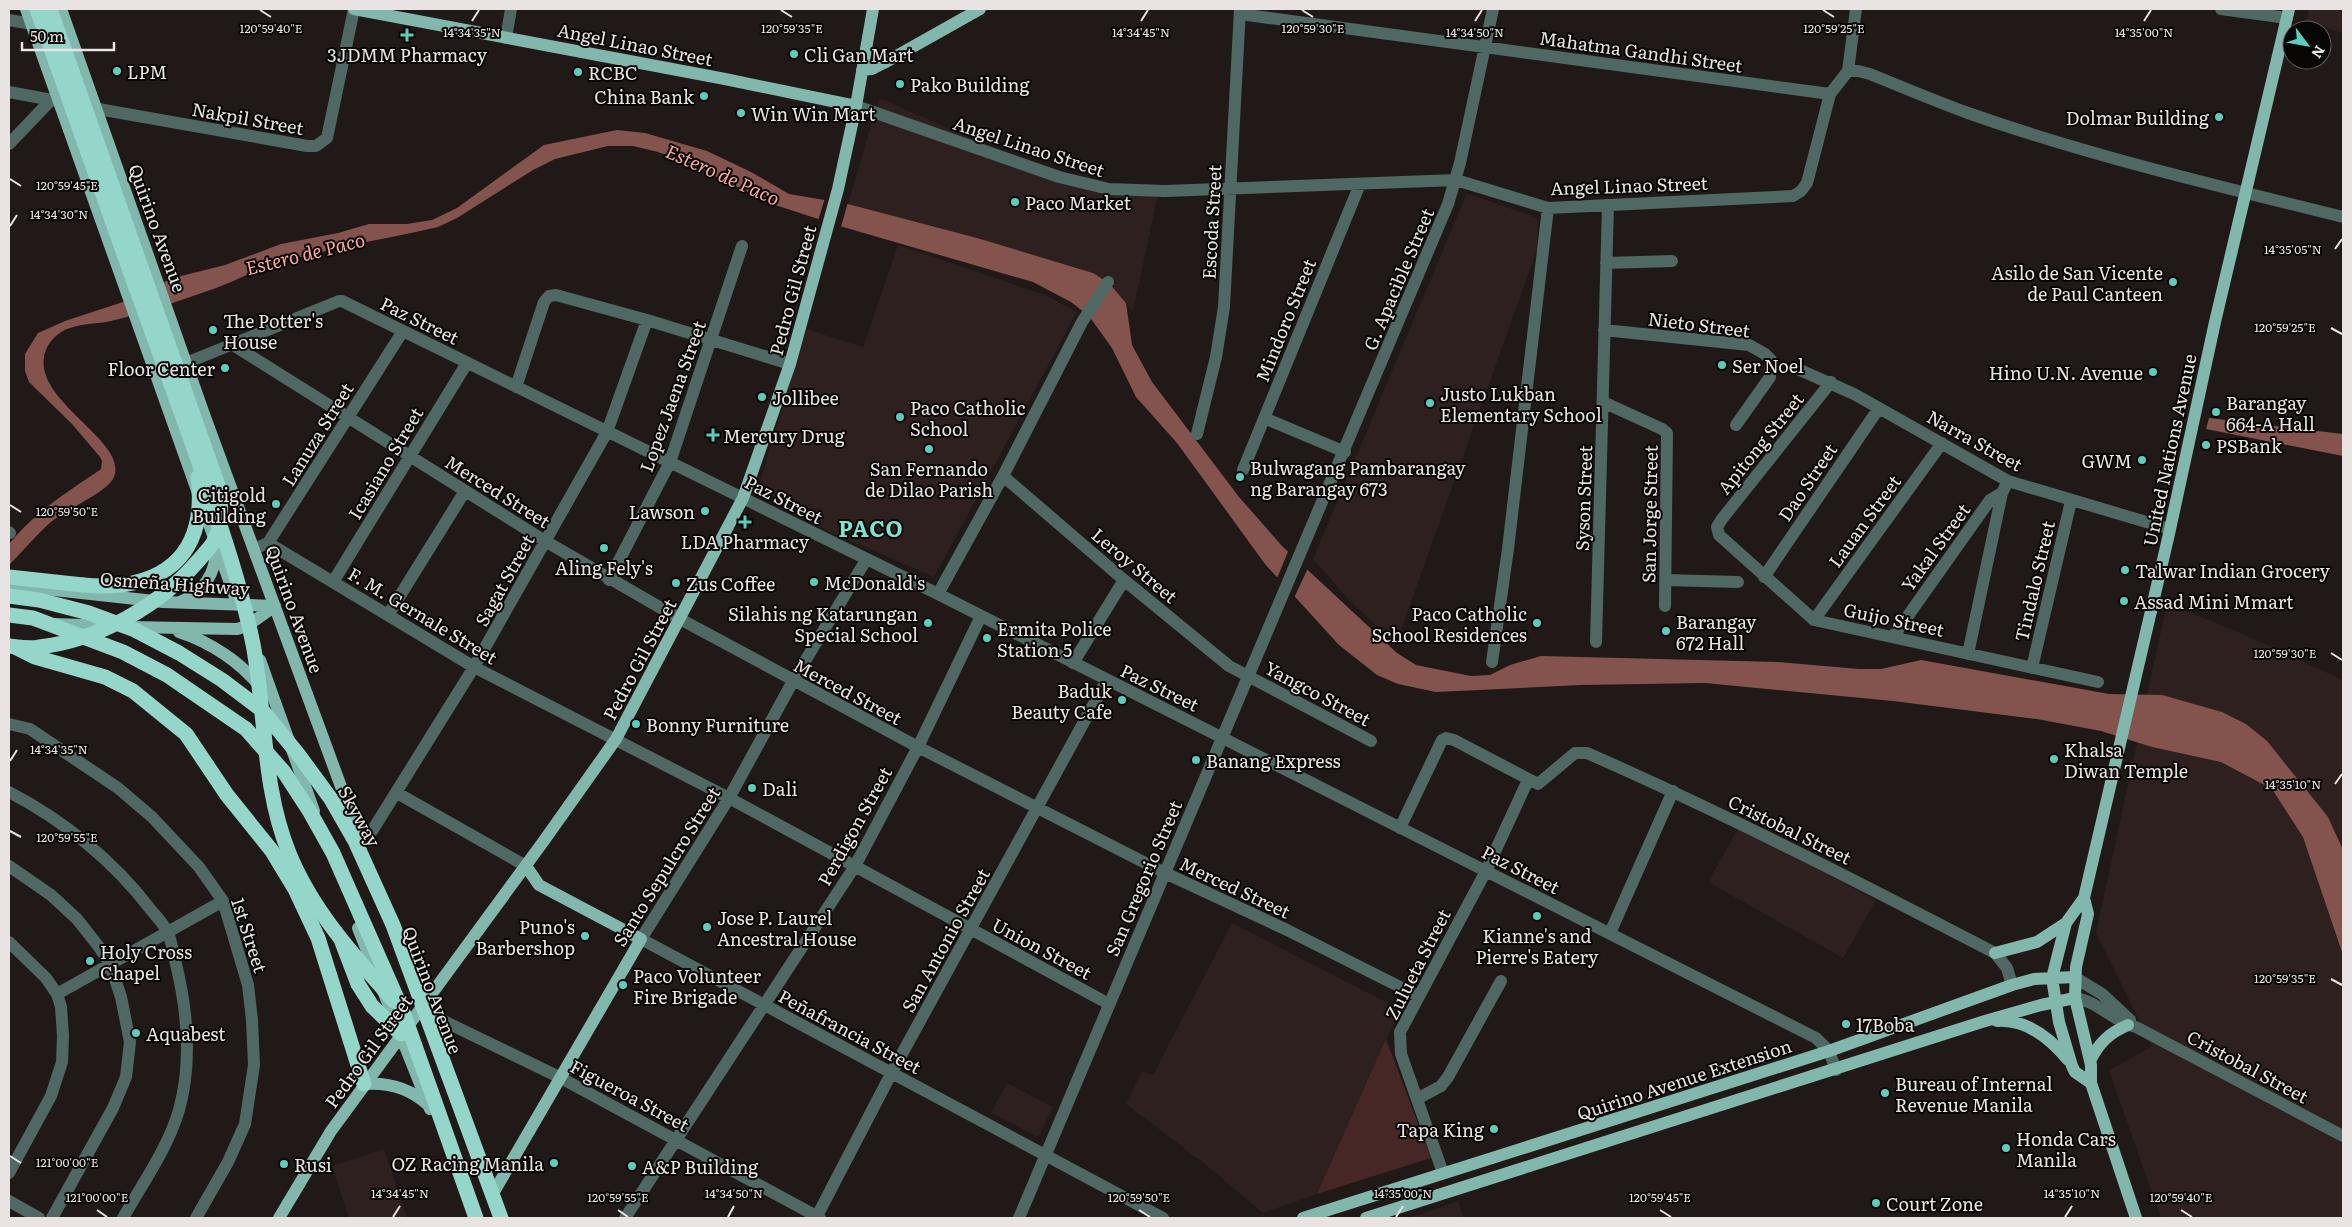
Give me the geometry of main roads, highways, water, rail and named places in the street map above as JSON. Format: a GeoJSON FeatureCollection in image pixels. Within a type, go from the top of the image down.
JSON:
{"type":"FeatureCollection","features":[{"type":"Feature","properties":{"kind":"highway"},"geometry":{"type":"LineString","coordinates":[[37,9],[194,448],[245,611],[253,646],[274,806],[289,853],[311,896],[332,926],[355,957],[403,1012]]}},
{"type":"Feature","properties":{"kind":"highway"},"geometry":{"type":"LineString","coordinates":[[9,645],[39,648],[112,626],[157,599],[193,566],[213,543],[221,520],[220,491],[50,9]]}},
{"type":"Feature","properties":{"kind":"highway"},"geometry":{"type":"LineString","coordinates":[[9,576],[114,586],[134,584],[156,576],[172,566],[190,543],[197,526],[199,508],[198,480],[194,448]]}},
{"type":"Feature","properties":{"kind":"highway","name":"Skyway"},"geometry":{"type":"LineString","coordinates":[[9,596],[39,600],[89,612],[136,630],[179,653],[222,680],[262,710],[298,754],[331,799],[345,824],[393,926],[501,1218]]}},
{"type":"Feature","properties":{"kind":"highway"},"geometry":{"type":"LineString","coordinates":[[9,615],[33,618],[123,652],[167,675],[246,729],[284,772],[310,812],[333,853],[403,1012],[476,1218]]}},
{"type":"Feature","properties":{"kind":"highway"},"geometry":{"type":"LineString","coordinates":[[9,645],[35,657],[105,677],[133,691],[157,708],[186,734],[227,795],[272,851],[295,889],[318,938],[364,1084]]}},
{"type":"Feature","properties":{"kind":"highway"},"geometry":{"type":"LineString","coordinates":[[272,851],[303,877],[321,897],[334,922],[358,984],[372,1006],[401,1034]]}},
{"type":"Feature","properties":{"kind":"main road"},"geometry":{"type":"LineString","coordinates":[[26,9],[55,101],[141,329],[238,606],[282,720],[337,875],[429,1106],[469,1218]]}},
{"type":"Feature","properties":{"kind":"main road","name":"Quirino Avenue"},"geometry":{"type":"LineString","coordinates":[[61,9],[186,363],[276,606],[420,1009],[505,1218]]}},
{"type":"Feature","properties":{"kind":"main road","name":"Angel Linao Street"},"geometry":{"type":"LineString","coordinates":[[354,9],[725,79],[856,106]]}},
{"type":"Feature","properties":{"kind":"main road","name":"Pedro Gil Street"},"geometry":{"type":"LineString","coordinates":[[279,1218],[324,1141],[364,1084],[526,866],[616,739],[743,498],[790,364],[838,189],[856,106],[872,9]]}},
{"type":"Feature","properties":{"kind":"main road"},"geometry":{"type":"LineString","coordinates":[[862,70],[872,69],[884,63],[980,9]]}},
{"type":"Feature","properties":{"kind":"main road","name":"United Nations Avenue"},"geometry":{"type":"LineString","coordinates":[[2072,1066],[2059,1022],[2052,978],[2066,923],[2084,898],[2288,13]]}},
{"type":"Feature","properties":{"kind":"main road"},"geometry":{"type":"LineString","coordinates":[[180,602],[190,598],[206,584],[216,558],[216,542]]}},
{"type":"Feature","properties":{"kind":"main road","name":"Osmeña Highway"},"geometry":{"type":"LineString","coordinates":[[9,585],[136,600],[238,606],[276,606]]}},
{"type":"Feature","properties":{"kind":"main road"},"geometry":{"type":"LineString","coordinates":[[134,627],[136,600]]}},
{"type":"Feature","properties":{"kind":"main road","name":"Osmeña Highway"},"geometry":{"type":"LineString","coordinates":[[9,622],[226,630],[247,626],[276,606]]}},
{"type":"Feature","properties":{"kind":"main road"},"geometry":{"type":"LineString","coordinates":[[167,629],[206,643],[241,667],[266,695],[282,720]]}},
{"type":"Feature","properties":{"kind":"main road","name":"Peñafrancia Street"},"geometry":{"type":"LineString","coordinates":[[526,866],[540,884],[641,939]]}},
{"type":"Feature","properties":{"kind":"main road","name":"United Nations Avenue"},"geometry":{"type":"LineString","coordinates":[[2084,898],[2088,914],[2074,977],[2075,998],[2090,1061],[2091,1083]]}},
{"type":"Feature","properties":{"kind":"main road"},"geometry":{"type":"LineString","coordinates":[[1995,952],[2037,942],[2066,923]]}},
{"type":"Feature","properties":{"kind":"main road","name":"Santo Sepulcro Street"},"geometry":{"type":"LineString","coordinates":[[495,1190],[641,939]]}},
{"type":"Feature","properties":{"kind":"main road","name":"Quirino Avenue Extension"},"geometry":{"type":"LineString","coordinates":[[1303,1218],[1829,1051],[2012,985],[2034,979],[2074,977]]}},
{"type":"Feature","properties":{"kind":"main road","name":"Quirino Avenue Extension"},"geometry":{"type":"LineString","coordinates":[[1366,1218],[1836,1070],[1985,1021],[2075,998]]}},
{"type":"Feature","properties":{"kind":"main road"},"geometry":{"type":"LineString","coordinates":[[1985,1021],[2008,1020],[2033,1029],[2051,1042],[2075,1072],[2091,1083],[2136,1218]]}},
{"type":"Feature","properties":{"kind":"main road"},"geometry":{"type":"LineString","coordinates":[[2090,1061],[2106,1037],[2132,1026]]}},
{"type":"Feature","properties":{"kind":"main road"},"geometry":{"type":"LineString","coordinates":[[364,1084],[383,1084],[402,1088],[429,1106]]}},
{"type":"Feature","properties":{"kind":"main road"},"geometry":{"type":"LineString","coordinates":[[1623,1117],[1630,1135]]}},
{"type":"Feature","properties":{"kind":"main road"},"geometry":{"type":"LineString","coordinates":[[1549,1140],[1555,1158]]}},
{"type":"Feature","properties":{"kind":"water","name":"Estero de Paco"},"geometry":{"type":"Polygon","coordinates":[[[617,130],[645,133],[707,151],[751,172],[789,194],[848,204],[977,238],[1093,273],[1109,283],[1126,303],[1132,345],[1152,382],[1239,497],[1282,546],[1397,653],[1416,665],[1471,676],[1490,675],[1510,665],[1541,656],[1778,662],[1859,669],[1881,669],[1921,660],[2109,694],[2162,695],[2222,712],[2246,724],[2267,741],[2328,817],[2343,850],[2343,955],[2303,837],[2272,789],[2221,762],[2152,747],[2101,731],[2037,719],[1893,701],[1705,683],[1580,685],[1436,692],[1398,684],[1377,675],[1339,645],[1265,564],[1177,443],[1136,397],[1112,348],[1089,316],[1071,302],[1033,282],[843,227],[772,204],[686,162],[633,146],[608,146],[555,159],[533,170],[457,218],[438,227],[338,248],[279,263],[164,306],[111,321],[75,326],[61,332],[50,343],[45,352],[45,374],[54,391],[67,407],[109,451],[115,465],[113,479],[94,496],[57,517],[9,565],[9,544],[49,506],[101,469],[102,461],[72,424],[29,382],[25,371],[25,354],[38,333],[65,321],[123,302],[173,278],[225,265],[281,244],[338,233],[369,224],[407,224],[432,220],[457,208],[544,145],[617,130]]]}},
{"type":"Feature","properties":{"kind":"water"},"geometry":{"type":"Polygon","coordinates":[[[2209,418],[2343,434],[2343,456],[2206,429],[2209,418]]]}},
{"type":"Feature","properties":{"kind":"place","name":"3JDMM Pharmacy"},"geometry":{"type":"Point","coordinates":[407,35]}},
{"type":"Feature","properties":{"kind":"place","name":"Cli Gan Mart"},"geometry":{"type":"Point","coordinates":[794,54]}},
{"type":"Feature","properties":{"kind":"place","name":"LPM"},"geometry":{"type":"Point","coordinates":[117,71]}},
{"type":"Feature","properties":{"kind":"place","name":"RCBC"},"geometry":{"type":"Point","coordinates":[578,72]}},
{"type":"Feature","properties":{"kind":"place","name":"Pako Building"},"geometry":{"type":"Point","coordinates":[900,84]}},
{"type":"Feature","properties":{"kind":"place","name":"China Bank"},"geometry":{"type":"Point","coordinates":[704,96]}},
{"type":"Feature","properties":{"kind":"place","name":"Win Win Mart"},"geometry":{"type":"Point","coordinates":[741,113]}},
{"type":"Feature","properties":{"kind":"place","name":"Dolmar Building"},"geometry":{"type":"Point","coordinates":[2219,117]}},
{"type":"Feature","properties":{"kind":"place","name":"Paco Market"},"geometry":{"type":"Point","coordinates":[1015,202]}},
{"type":"Feature","properties":{"kind":"place","name":"Asilo de San Vicente de Paul Canteen"},"geometry":{"type":"Point","coordinates":[2173,282]}},
{"type":"Feature","properties":{"kind":"place","name":"The Potter's House"},"geometry":{"type":"Point","coordinates":[213,330]}},
{"type":"Feature","properties":{"kind":"place","name":"Ser Noel"},"geometry":{"type":"Point","coordinates":[1722,365]}},
{"type":"Feature","properties":{"kind":"place","name":"Floor Center"},"geometry":{"type":"Point","coordinates":[225,368]}},
{"type":"Feature","properties":{"kind":"place","name":"Hino U.N. Avenue"},"geometry":{"type":"Point","coordinates":[2153,372]}},
{"type":"Feature","properties":{"kind":"place","name":"Jollibee"},"geometry":{"type":"Point","coordinates":[762,397]}},
{"type":"Feature","properties":{"kind":"place","name":"Justo Lukban Elementary School"},"geometry":{"type":"Point","coordinates":[1430,403]}},
{"type":"Feature","properties":{"kind":"place","name":"Barangay 664-A Hall"},"geometry":{"type":"Point","coordinates":[2216,412]}},
{"type":"Feature","properties":{"kind":"place","name":"Paco Catholic School"},"geometry":{"type":"Point","coordinates":[900,417]}},
{"type":"Feature","properties":{"kind":"place","name":"Mercury Drug"},"geometry":{"type":"Point","coordinates":[713,435]}},
{"type":"Feature","properties":{"kind":"place","name":"PSBank"},"geometry":{"type":"Point","coordinates":[2206,445]}},
{"type":"Feature","properties":{"kind":"place","name":"San Fernando de Dilao Parish"},"geometry":{"type":"Point","coordinates":[929,449]}},
{"type":"Feature","properties":{"kind":"place","name":"GWM"},"geometry":{"type":"Point","coordinates":[2142,460]}},
{"type":"Feature","properties":{"kind":"place","name":"Bulwagang Pambarangay ng Barangay 673"},"geometry":{"type":"Point","coordinates":[1240,477]}},
{"type":"Feature","properties":{"kind":"place","name":"Citigold Building"},"geometry":{"type":"Point","coordinates":[276,504]}},
{"type":"Feature","properties":{"kind":"place","name":"Lawson"},"geometry":{"type":"Point","coordinates":[705,511]}},
{"type":"Feature","properties":{"kind":"place","name":"LDA Pharmacy"},"geometry":{"type":"Point","coordinates":[745,522]}},
{"type":"Feature","properties":{"kind":"place","name":"Aling Fely's"},"geometry":{"type":"Point","coordinates":[604,548]}},
{"type":"Feature","properties":{"kind":"place","name":"Talwar Indian Grocery"},"geometry":{"type":"Point","coordinates":[2125,570]}},
{"type":"Feature","properties":{"kind":"place","name":"McDonald's"},"geometry":{"type":"Point","coordinates":[814,582]}},
{"type":"Feature","properties":{"kind":"place","name":"Zus Coffee"},"geometry":{"type":"Point","coordinates":[676,583]}},
{"type":"Feature","properties":{"kind":"place","name":"Assad Mini Mmart"},"geometry":{"type":"Point","coordinates":[2124,601]}},
{"type":"Feature","properties":{"kind":"place","name":"Silahis ng Katarungan Special School"},"geometry":{"type":"Point","coordinates":[928,623]}},
{"type":"Feature","properties":{"kind":"place","name":"Paco Catholic School Residences"},"geometry":{"type":"Point","coordinates":[1537,623]}},
{"type":"Feature","properties":{"kind":"place","name":"Barangay 672 Hall"},"geometry":{"type":"Point","coordinates":[1666,631]}},
{"type":"Feature","properties":{"kind":"place","name":"Ermita Police Station 5"},"geometry":{"type":"Point","coordinates":[987,638]}},
{"type":"Feature","properties":{"kind":"place","name":"Baduk Beauty Cafe"},"geometry":{"type":"Point","coordinates":[1122,700]}},
{"type":"Feature","properties":{"kind":"place","name":"Bonny Furniture"},"geometry":{"type":"Point","coordinates":[636,724]}},
{"type":"Feature","properties":{"kind":"place","name":"Khalsa Diwan Temple"},"geometry":{"type":"Point","coordinates":[2054,759]}},
{"type":"Feature","properties":{"kind":"place","name":"Banang Express"},"geometry":{"type":"Point","coordinates":[1196,760]}},
{"type":"Feature","properties":{"kind":"place","name":"Dali"},"geometry":{"type":"Point","coordinates":[752,788]}},
{"type":"Feature","properties":{"kind":"place","name":"Kianne's and Pierre's Eatery"},"geometry":{"type":"Point","coordinates":[1537,916]}},
{"type":"Feature","properties":{"kind":"place","name":"Jose P. Laurel Ancestral House"},"geometry":{"type":"Point","coordinates":[707,927]}},
{"type":"Feature","properties":{"kind":"place","name":"Puno's Barbershop"},"geometry":{"type":"Point","coordinates":[585,936]}},
{"type":"Feature","properties":{"kind":"place","name":"Holy Cross Chapel"},"geometry":{"type":"Point","coordinates":[90,961]}},
{"type":"Feature","properties":{"kind":"place","name":"Paco Volunteer Fire Brigade"},"geometry":{"type":"Point","coordinates":[623,985]}},
{"type":"Feature","properties":{"kind":"place","name":"17Boba"},"geometry":{"type":"Point","coordinates":[1846,1024]}},
{"type":"Feature","properties":{"kind":"place","name":"Aquabest"},"geometry":{"type":"Point","coordinates":[136,1033]}},
{"type":"Feature","properties":{"kind":"place","name":"Bureau of Internal Revenue Manila"},"geometry":{"type":"Point","coordinates":[1885,1093]}},
{"type":"Feature","properties":{"kind":"place","name":"Tapa King"},"geometry":{"type":"Point","coordinates":[1494,1129]}},
{"type":"Feature","properties":{"kind":"place","name":"Honda Cars Manila"},"geometry":{"type":"Point","coordinates":[2006,1148]}},
{"type":"Feature","properties":{"kind":"place","name":"OZ Racing Manila"},"geometry":{"type":"Point","coordinates":[554,1163]}},
{"type":"Feature","properties":{"kind":"place","name":"Rusi"},"geometry":{"type":"Point","coordinates":[284,1164]}},
{"type":"Feature","properties":{"kind":"place","name":"A&P Building"},"geometry":{"type":"Point","coordinates":[632,1166]}},
{"type":"Feature","properties":{"kind":"place","name":"Court Zone"},"geometry":{"type":"Point","coordinates":[1876,1203]}},
{"type":"Feature","properties":{"kind":"district","name":"PACO"},"geometry":{"type":"Point","coordinates":[871,527]}}]}
